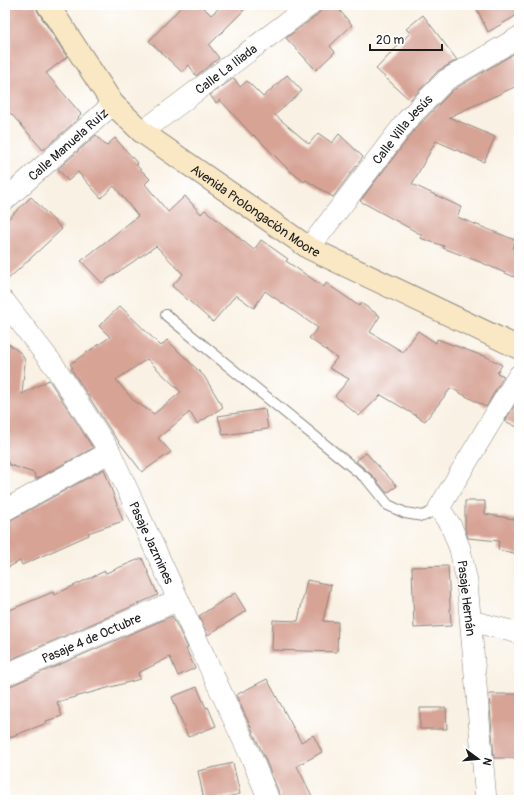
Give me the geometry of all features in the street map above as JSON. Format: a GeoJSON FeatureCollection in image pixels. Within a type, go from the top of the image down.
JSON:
{"type":"FeatureCollection","features":[{"type":"Feature","properties":{"kind":"street","name":"Avenida Prolongación Moore"},"geometry":{"type":"LineString","coordinates":[[48,5],[113,104],[142,132],[309,248],[519,348]]}},
{"type":"Feature","properties":{"kind":"street","name":"Calle La Iliada"},"geometry":{"type":"LineString","coordinates":[[142,132],[310,5]]}},
{"type":"Feature","properties":{"kind":"street","name":"Calle Villa Jesús"},"geometry":{"type":"LineString","coordinates":[[309,248],[408,119],[446,80],[519,37]]}},
{"type":"Feature","properties":{"kind":"street","name":"Calle Manuela Ruíz"},"geometry":{"type":"LineString","coordinates":[[5,200],[113,104]]}},
{"type":"Feature","properties":{"kind":"street","name":"Pasaje Jazmines"},"geometry":{"type":"LineString","coordinates":[[5,302],[55,367],[110,452],[252,759],[269,800]]}},
{"type":"Feature","properties":{"kind":"street"},"geometry":{"type":"LineString","coordinates":[[439,508],[519,375]]}},
{"type":"Feature","properties":{"kind":"street"},"geometry":{"type":"LineString","coordinates":[[5,510],[110,452]]}},
{"type":"Feature","properties":{"kind":"street","name":"Pasaje Hernán"},"geometry":{"type":"LineString","coordinates":[[439,508],[451,526],[460,549],[467,582],[486,800]]}},
{"type":"Feature","properties":{"kind":"street","name":"Pasaje 4 de Octubre"},"geometry":{"type":"LineString","coordinates":[[5,675],[178,600]]}},
{"type":"Feature","properties":{"kind":"street"},"geometry":{"type":"LineString","coordinates":[[471,621],[519,633]]}},
{"type":"Feature","properties":{"kind":"lane"},"geometry":{"type":"LineString","coordinates":[[166,315],[367,479],[388,505],[406,513],[423,516],[439,508]]}},
{"type":"Feature","properties":{"kind":"building"},"geometry":{"type":"Polygon","coordinates":[[[5,5],[36,5],[38,12],[67,57],[46,73],[81,114],[78,117],[79,118],[43,150],[5,107],[5,5]]]}},
{"type":"Feature","properties":{"kind":"building"},"geometry":{"type":"Polygon","coordinates":[[[183,5],[201,5],[211,15],[223,5],[249,5],[209,45],[219,58],[196,76],[189,65],[182,72],[149,41],[183,5]]]}},
{"type":"Feature","properties":{"kind":"building"},"geometry":{"type":"Polygon","coordinates":[[[322,5],[335,5],[352,25],[330,46],[335,52],[316,70],[286,38],[317,15],[321,10],[322,5]]]}},
{"type":"Feature","properties":{"kind":"building"},"geometry":{"type":"Polygon","coordinates":[[[475,5],[519,5],[519,14],[488,32],[475,5]]]}},
{"type":"Feature","properties":{"kind":"building"},"geometry":{"type":"Polygon","coordinates":[[[423,15],[457,60],[438,71],[410,100],[376,69],[410,33],[406,29],[423,15]]]}},
{"type":"Feature","properties":{"kind":"building"},"geometry":{"type":"Polygon","coordinates":[[[515,53],[519,61],[519,85],[449,117],[495,137],[484,162],[436,141],[412,184],[461,207],[457,217],[515,240],[513,249],[519,252],[519,279],[443,248],[444,246],[420,238],[422,235],[360,201],[417,127],[453,90],[515,53]]]}},
{"type":"Feature","properties":{"kind":"building"},"geometry":{"type":"Polygon","coordinates":[[[287,75],[302,91],[275,115],[309,144],[318,133],[332,143],[339,134],[363,157],[333,197],[306,180],[304,182],[289,170],[254,135],[253,136],[220,100],[216,103],[210,95],[234,78],[240,87],[247,81],[263,97],[287,75]]]}},
{"type":"Feature","properties":{"kind":"building"},"geometry":{"type":"Polygon","coordinates":[[[96,135],[106,146],[115,138],[138,164],[136,165],[150,179],[145,184],[168,212],[185,196],[201,214],[205,210],[254,250],[261,240],[288,259],[286,261],[324,287],[326,283],[359,306],[361,303],[380,316],[370,332],[403,352],[418,331],[436,343],[437,339],[483,355],[502,365],[497,373],[504,376],[486,407],[451,388],[425,421],[381,395],[359,416],[335,396],[349,379],[329,368],[337,358],[309,338],[318,328],[265,291],[254,308],[236,295],[213,322],[172,286],[183,274],[156,246],[102,283],[81,261],[138,216],[114,186],[101,198],[78,172],[68,181],[58,169],[96,135]]]}},
{"type":"Feature","properties":{"kind":"building"},"geometry":{"type":"Polygon","coordinates":[[[31,197],[62,229],[5,282],[5,222],[31,197]]]}},
{"type":"Feature","properties":{"kind":"building"},"geometry":{"type":"Polygon","coordinates":[[[120,306],[161,346],[167,340],[204,376],[223,407],[197,424],[190,412],[158,438],[171,452],[142,472],[113,434],[71,369],[73,368],[70,364],[110,337],[99,326],[120,306]],[[147,359],[116,380],[133,400],[154,414],[181,392],[147,359]]]}},
{"type":"Feature","properties":{"kind":"building"},"geometry":{"type":"Polygon","coordinates":[[[5,341],[22,354],[24,358],[25,362],[22,394],[49,380],[93,448],[36,479],[34,473],[10,465],[5,458],[5,341]]]}},
{"type":"Feature","properties":{"kind":"building"},"geometry":{"type":"Polygon","coordinates":[[[519,398],[519,428],[505,421],[519,398]]]}},
{"type":"Feature","properties":{"kind":"building"},"geometry":{"type":"Polygon","coordinates":[[[265,409],[268,429],[223,435],[218,416],[265,409]]]}},
{"type":"Feature","properties":{"kind":"building"},"geometry":{"type":"Polygon","coordinates":[[[366,453],[397,486],[387,493],[372,475],[356,461],[366,453]]]}},
{"type":"Feature","properties":{"kind":"building"},"geometry":{"type":"Polygon","coordinates":[[[104,469],[123,521],[88,533],[89,535],[22,565],[20,561],[5,569],[5,522],[104,469]]]}},
{"type":"Feature","properties":{"kind":"building"},"geometry":{"type":"Polygon","coordinates":[[[465,501],[485,501],[485,514],[519,520],[519,554],[498,550],[499,541],[468,538],[465,528],[465,501]]]}},
{"type":"Feature","properties":{"kind":"building"},"geometry":{"type":"Polygon","coordinates":[[[142,558],[158,595],[5,662],[5,612],[53,592],[54,595],[105,571],[106,573],[142,558]]]}},
{"type":"Feature","properties":{"kind":"building"},"geometry":{"type":"Polygon","coordinates":[[[448,566],[451,626],[414,628],[412,567],[448,566]]]}},
{"type":"Feature","properties":{"kind":"building"},"geometry":{"type":"Polygon","coordinates":[[[307,580],[331,585],[323,621],[338,622],[337,652],[272,650],[273,620],[298,621],[307,580]]]}},
{"type":"Feature","properties":{"kind":"building"},"geometry":{"type":"Polygon","coordinates":[[[235,593],[246,611],[208,635],[199,616],[235,593]]]}},
{"type":"Feature","properties":{"kind":"building"},"geometry":{"type":"Polygon","coordinates":[[[172,616],[188,648],[186,649],[195,668],[178,676],[170,657],[138,673],[140,679],[57,702],[62,716],[46,721],[47,723],[5,739],[5,687],[172,616]]]}},
{"type":"Feature","properties":{"kind":"building"},"geometry":{"type":"Polygon","coordinates":[[[267,679],[301,742],[313,735],[322,752],[297,766],[314,800],[281,800],[263,754],[236,695],[267,679]]]}},
{"type":"Feature","properties":{"kind":"building"},"geometry":{"type":"Polygon","coordinates":[[[197,687],[216,726],[188,737],[172,697],[197,687]]]}},
{"type":"Feature","properties":{"kind":"building"},"geometry":{"type":"Polygon","coordinates":[[[489,694],[519,694],[519,758],[494,758],[489,694]]]}},
{"type":"Feature","properties":{"kind":"building"},"geometry":{"type":"Polygon","coordinates":[[[420,708],[446,708],[447,729],[420,729],[420,708]]]}},
{"type":"Feature","properties":{"kind":"building"},"geometry":{"type":"Polygon","coordinates":[[[233,763],[240,794],[213,800],[204,800],[198,771],[233,763]]]}}]}
